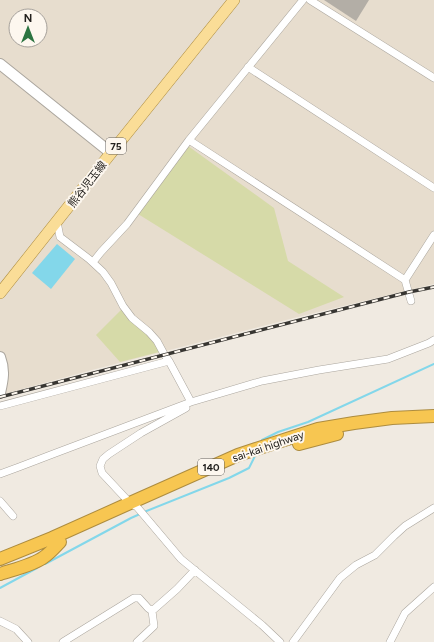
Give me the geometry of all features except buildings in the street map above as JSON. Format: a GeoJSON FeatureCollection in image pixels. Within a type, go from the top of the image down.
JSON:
{"type":"FeatureCollection","features":[{"type":"Feature","properties":{"kind":"highway","name":"sai-kai highway"},"geometry":{"type":"LineString","coordinates":[[0,566],[23,558],[56,540],[256,448],[318,430],[354,423],[392,418],[434,416]]}},
{"type":"Feature","properties":{"kind":"highway","name":"sai-kai highway"},"geometry":{"type":"LineString","coordinates":[[133,505],[253,458],[309,441],[356,430],[393,426],[434,425]]}},
{"type":"Feature","properties":{"kind":"highway"},"geometry":{"type":"LineString","coordinates":[[0,550],[38,536],[45,535],[56,540],[45,557],[20,568],[0,574]]}},
{"type":"Feature","properties":{"kind":"highway","name":"sai-kai highway"},"geometry":{"type":"LineString","coordinates":[[0,559],[56,540]]}},
{"type":"Feature","properties":{"kind":"main road","name":"熊谷児玉線"},"geometry":{"type":"LineString","coordinates":[[0,293],[234,0]]}},
{"type":"Feature","properties":{"kind":"street"},"geometry":{"type":"LineString","coordinates":[[93,262],[126,224],[189,140],[303,0]]}},
{"type":"Feature","properties":{"kind":"street"},"geometry":{"type":"LineString","coordinates":[[310,0],[434,78]]}},
{"type":"Feature","properties":{"kind":"street"},"geometry":{"type":"LineString","coordinates":[[0,64],[111,153]]}},
{"type":"Feature","properties":{"kind":"street"},"geometry":{"type":"LineString","coordinates":[[248,67],[434,188]]}},
{"type":"Feature","properties":{"kind":"street"},"geometry":{"type":"LineString","coordinates":[[189,140],[406,280],[412,301]]}},
{"type":"Feature","properties":{"kind":"street"},"geometry":{"type":"LineString","coordinates":[[57,222],[60,237],[104,272],[123,306],[132,318],[149,332],[157,341],[164,354],[170,361],[191,402]]}},
{"type":"Feature","properties":{"kind":"street"},"geometry":{"type":"LineString","coordinates":[[406,280],[434,235]]}},
{"type":"Feature","properties":{"kind":"street"},"geometry":{"type":"LineString","coordinates":[[0,474],[191,402],[262,381],[388,359],[434,340]]}},
{"type":"Feature","properties":{"kind":"street"},"geometry":{"type":"LineString","coordinates":[[0,357],[4,373],[0,393]]}},
{"type":"Feature","properties":{"kind":"street"},"geometry":{"type":"LineString","coordinates":[[0,406],[170,361]]}},
{"type":"Feature","properties":{"kind":"street"},"geometry":{"type":"LineString","coordinates":[[191,402],[185,409],[141,433],[109,454],[103,459],[100,466],[102,473],[181,559],[262,625],[280,642]]}},
{"type":"Feature","properties":{"kind":"street"},"geometry":{"type":"LineString","coordinates":[[0,501],[13,516]]}},
{"type":"Feature","properties":{"kind":"street"},"geometry":{"type":"LineString","coordinates":[[293,642],[340,578],[356,565],[375,555],[404,526],[434,508]]}},
{"type":"Feature","properties":{"kind":"street"},"geometry":{"type":"LineString","coordinates":[[152,611],[177,589],[195,570]]}},
{"type":"Feature","properties":{"kind":"street"},"geometry":{"type":"LineString","coordinates":[[390,642],[405,613],[434,587]]}},
{"type":"Feature","properties":{"kind":"street"},"geometry":{"type":"LineString","coordinates":[[63,642],[134,598],[139,598],[152,611],[154,626],[137,642]]}},
{"type":"Feature","properties":{"kind":"street"},"geometry":{"type":"LineString","coordinates":[[0,621],[16,629],[28,642]]}},
{"type":"Feature","properties":{"kind":"shaded area"},"geometry":{"type":"Polygon","coordinates":[[[0,0],[434,0],[434,284],[92,370],[0,395],[0,0]]]}},
{"type":"Feature","properties":{"kind":"green space"},"geometry":{"type":"Polygon","coordinates":[[[188,146],[274,208],[288,261],[344,297],[299,314],[138,214],[188,146]]]}},
{"type":"Feature","properties":{"kind":"green space"},"geometry":{"type":"Polygon","coordinates":[[[122,309],[156,341],[159,352],[120,362],[96,335],[122,309]]]}},
{"type":"Feature","properties":{"kind":"water"},"geometry":{"type":"Polygon","coordinates":[[[57,244],[75,259],[51,289],[32,273],[57,244]]]}},
{"type":"Feature","properties":{"kind":"waterway"},"geometry":{"type":"LineString","coordinates":[[262,441],[278,432],[308,422],[434,364]]}},
{"type":"Feature","properties":{"kind":"waterway"},"geometry":{"type":"LineString","coordinates":[[144,512],[229,478],[249,468],[256,454]]}},
{"type":"Feature","properties":{"kind":"waterway"},"geometry":{"type":"LineString","coordinates":[[45,564],[140,514]]}},
{"type":"Feature","properties":{"kind":"waterway"},"geometry":{"type":"LineString","coordinates":[[0,588],[37,568]]}},
{"type":"Feature","properties":{"kind":"railway"},"geometry":{"type":"LineString","coordinates":[[0,397],[409,292],[434,287]]}}]}
